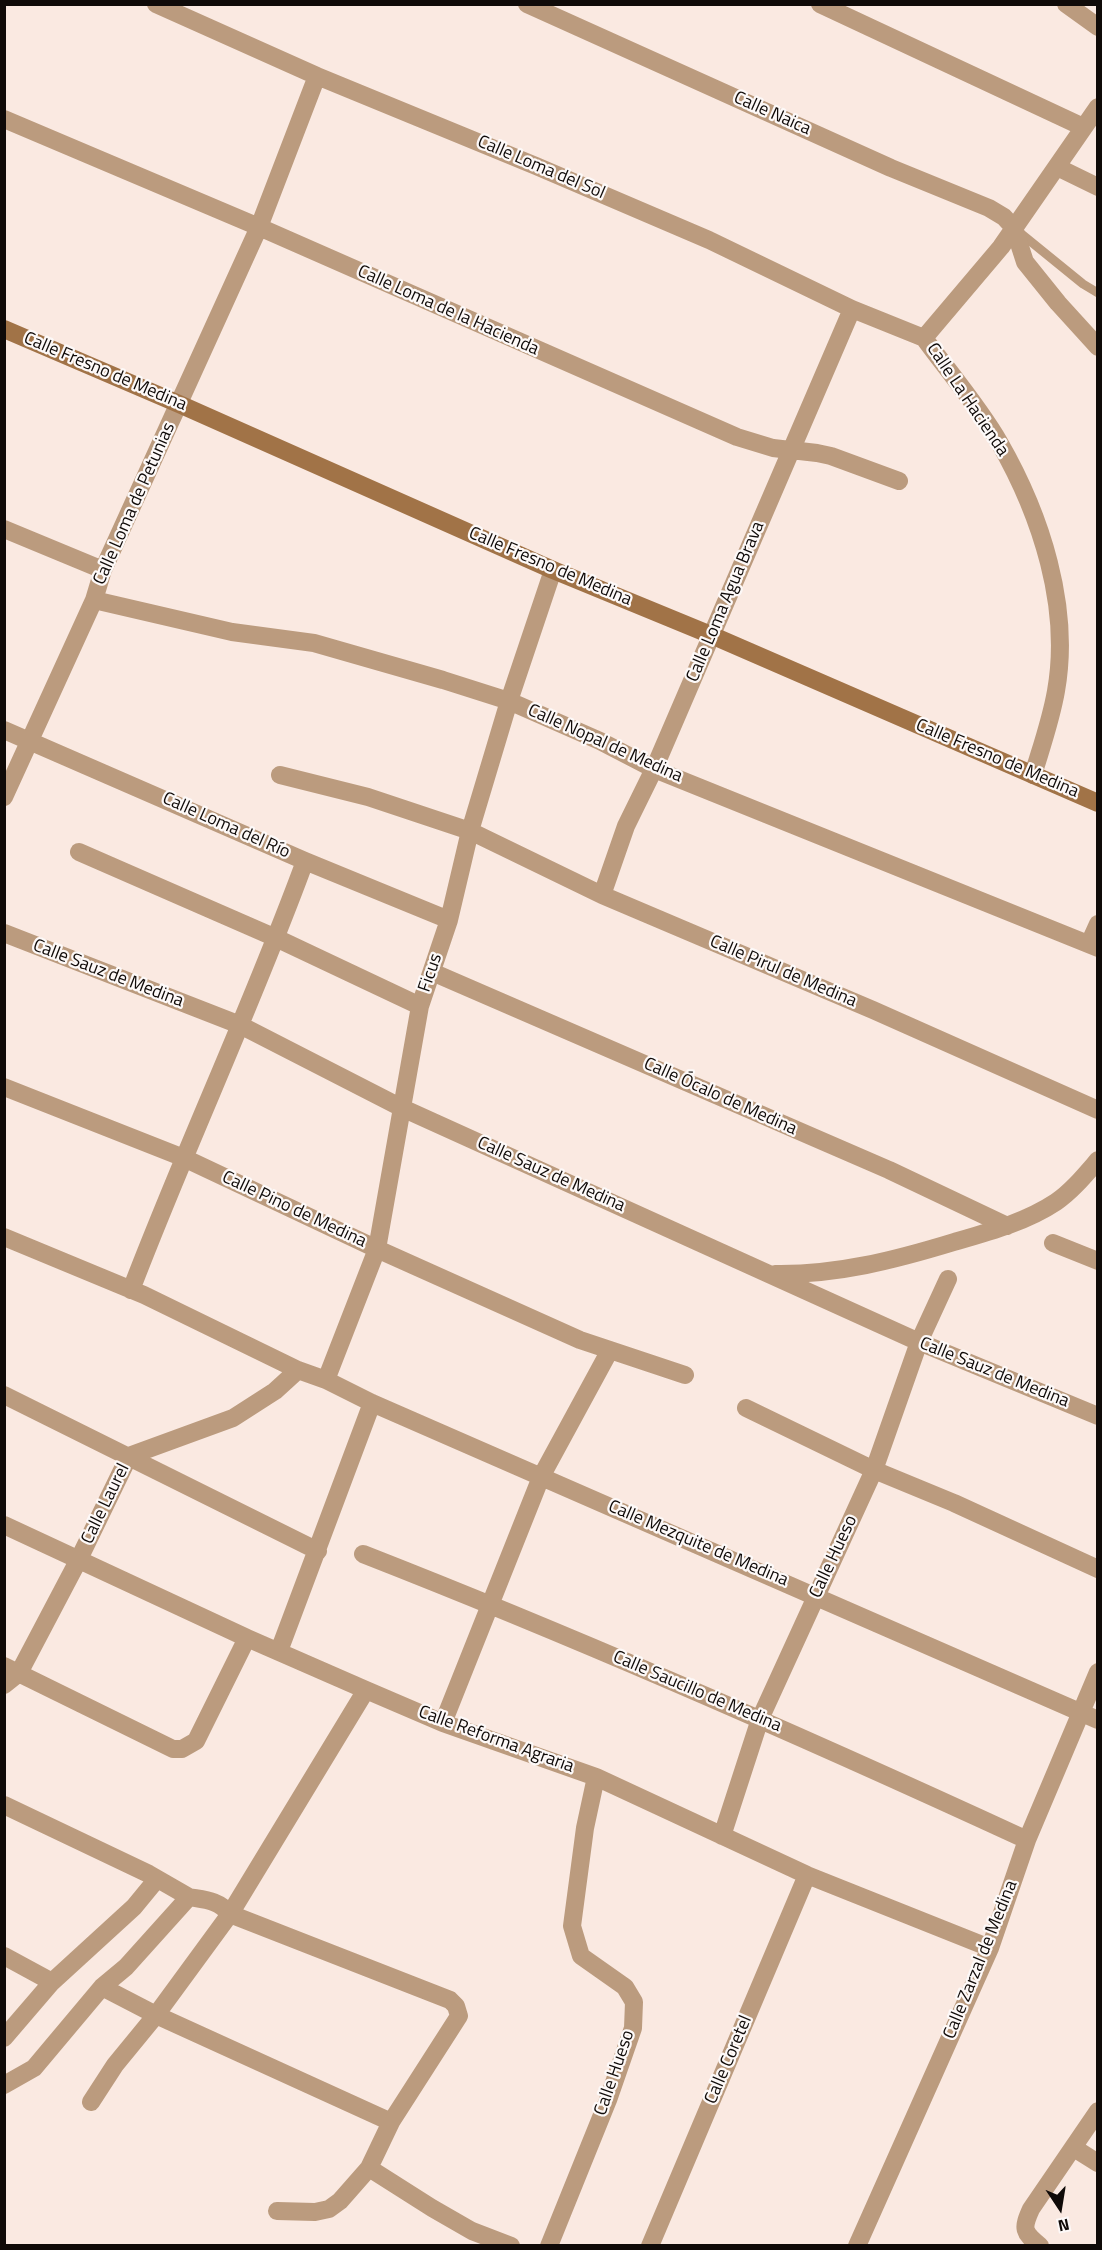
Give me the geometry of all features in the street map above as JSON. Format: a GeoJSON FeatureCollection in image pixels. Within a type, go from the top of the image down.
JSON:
{"type":"FeatureCollection","features":[{"type":"Feature","properties":{"kind":"street","name":"Calle Loma del Sol"},"geometry":{"type":"LineString","coordinates":[[156,4],[317,76],[709,240],[852,309],[924,338]]}},
{"type":"Feature","properties":{"kind":"street","name":"Calle Naica"},"geometry":{"type":"LineString","coordinates":[[526,4],[891,168],[989,208],[1014,228]]}},
{"type":"Feature","properties":{"kind":"street"},"geometry":{"type":"LineString","coordinates":[[820,4],[1083,127]]}},
{"type":"Feature","properties":{"kind":"street"},"geometry":{"type":"LineString","coordinates":[[1066,4],[1098,27]]}},
{"type":"Feature","properties":{"kind":"street","name":"Calle Loma de Petunias"},"geometry":{"type":"LineString","coordinates":[[4,797],[94,600],[103,570],[259,227],[317,76]]}},
{"type":"Feature","properties":{"kind":"street"},"geometry":{"type":"LineString","coordinates":[[924,338],[1001,247],[1098,107]]}},
{"type":"Feature","properties":{"kind":"street","name":"Calle Loma de la Hacienda"},"geometry":{"type":"LineString","coordinates":[[4,119],[259,227],[737,437],[757,444],[831,456],[898,481]]}},
{"type":"Feature","properties":{"kind":"street"},"geometry":{"type":"LineString","coordinates":[[1057,167],[1098,186]]}},
{"type":"Feature","properties":{"kind":"street"},"geometry":{"type":"LineString","coordinates":[[1014,228],[1025,262],[1098,347]]}},
{"type":"Feature","properties":{"kind":"street","name":"Calle Loma Agua Brava"},"geometry":{"type":"LineString","coordinates":[[602,895],[626,826],[654,769],[852,309]]}},
{"type":"Feature","properties":{"kind":"street","name":"Calle Fresno de Medina"},"geometry":{"type":"LineString","coordinates":[[4,329],[553,570],[711,635],[1098,803]]}},
{"type":"Feature","properties":{"kind":"street","name":"Calle La Hacienda"},"geometry":{"type":"LineString","coordinates":[[924,338],[998,440],[1023,487],[1043,542],[1055,594],[1060,633],[1056,691],[1033,775]]}},
{"type":"Feature","properties":{"kind":"street"},"geometry":{"type":"LineString","coordinates":[[4,529],[103,570]]}},
{"type":"Feature","properties":{"kind":"street","name":"Ficus"},"geometry":{"type":"LineString","coordinates":[[326,1380],[376,1250],[420,1006],[449,920],[470,831],[509,701],[553,570]]}},
{"type":"Feature","properties":{"kind":"street","name":"Calle Nopal de Medina"},"geometry":{"type":"LineString","coordinates":[[94,600],[232,632],[314,643],[509,701],[600,741],[654,769],[1093,946]]}},
{"type":"Feature","properties":{"kind":"street","name":"Calle Loma del Río"},"geometry":{"type":"LineString","coordinates":[[4,730],[304,861],[449,920]]}},
{"type":"Feature","properties":{"kind":"street","name":"Calle Pirul de Medina"},"geometry":{"type":"LineString","coordinates":[[280,775],[368,797],[470,831],[602,895],[873,1010],[1098,1110]]}},
{"type":"Feature","properties":{"kind":"street"},"geometry":{"type":"LineString","coordinates":[[79,852],[276,938],[420,1006]]}},
{"type":"Feature","properties":{"kind":"street"},"geometry":{"type":"LineString","coordinates":[[131,1290],[276,938],[304,861]]}},
{"type":"Feature","properties":{"kind":"street"},"geometry":{"type":"LineString","coordinates":[[1093,946],[1098,924]]}},
{"type":"Feature","properties":{"kind":"street","name":"Calle Sauz de Medina"},"geometry":{"type":"LineString","coordinates":[[4,933],[240,1025],[400,1107],[919,1342],[1098,1416]]}},
{"type":"Feature","properties":{"kind":"street","name":"Calle Ócalo de Medina"},"geometry":{"type":"LineString","coordinates":[[432,972],[889,1170],[1006,1226]]}},
{"type":"Feature","properties":{"kind":"street","name":"Calle Pino de Medina"},"geometry":{"type":"LineString","coordinates":[[4,1087],[184,1158],[376,1250],[580,1340],[685,1375]]}},
{"type":"Feature","properties":{"kind":"street"},"geometry":{"type":"LineString","coordinates":[[769,1273],[833,1271],[868,1266],[909,1256],[1006,1226],[1034,1215],[1056,1202],[1072,1189],[1098,1160]]}},
{"type":"Feature","properties":{"kind":"street","name":"Calle Mezquite de Medina"},"geometry":{"type":"LineString","coordinates":[[4,1237],[131,1290],[372,1403],[1098,1720]]}},
{"type":"Feature","properties":{"kind":"street"},"geometry":{"type":"LineString","coordinates":[[1053,1243],[1098,1262]]}},
{"type":"Feature","properties":{"kind":"street","name":"Calle Hueso"},"geometry":{"type":"LineString","coordinates":[[722,1836],[760,1719],[874,1470],[919,1342],[948,1279]]}},
{"type":"Feature","properties":{"kind":"street"},"geometry":{"type":"LineString","coordinates":[[443,1723],[541,1477],[610,1350]]}},
{"type":"Feature","properties":{"kind":"street","name":"Calle Laurel"},"geometry":{"type":"LineString","coordinates":[[4,1685],[79,1559],[129,1456],[233,1418],[274,1391],[298,1370]]}},
{"type":"Feature","properties":{"kind":"street"},"geometry":{"type":"LineString","coordinates":[[4,1395],[318,1551]]}},
{"type":"Feature","properties":{"kind":"street"},"geometry":{"type":"LineString","coordinates":[[279,1652],[372,1403]]}},
{"type":"Feature","properties":{"kind":"street"},"geometry":{"type":"LineString","coordinates":[[746,1408],[874,1470],[954,1503],[1098,1569]]}},
{"type":"Feature","properties":{"kind":"street","name":"Calle Reforma Agraria"},"geometry":{"type":"LineString","coordinates":[[4,1525],[247,1638],[366,1690],[443,1723],[596,1777],[807,1875],[990,1948]]}},
{"type":"Feature","properties":{"kind":"street","name":"Calle Saucillo de Medina"},"geometry":{"type":"LineString","coordinates":[[363,1554],[490,1604],[760,1719],[1028,1839]]}},
{"type":"Feature","properties":{"kind":"street"},"geometry":{"type":"LineString","coordinates":[[12,1669],[173,1749],[182,1749],[196,1741],[247,1638]]}},
{"type":"Feature","properties":{"kind":"street","name":"Calle Zarzal de Medina"},"geometry":{"type":"LineString","coordinates":[[857,2246],[990,1948],[1028,1839],[1079,1712],[1098,1672]]}},
{"type":"Feature","properties":{"kind":"street"},"geometry":{"type":"LineString","coordinates":[[91,2102],[115,2065],[156,2015],[230,1914],[366,1690]]}},
{"type":"Feature","properties":{"kind":"street","name":"Calle Hueso"},"geometry":{"type":"LineString","coordinates":[[549,2246],[608,2100],[633,2028],[634,2002],[625,1987],[581,1956],[572,1926],[585,1828],[596,1777]]}},
{"type":"Feature","properties":{"kind":"street"},"geometry":{"type":"LineString","coordinates":[[4,1805],[157,1879],[189,1898],[215,1902],[222,1905],[230,1914],[450,2000],[456,2006],[459,2016],[391,2122],[369,2168],[340,2201],[329,2209],[315,2212],[277,2211]]}},
{"type":"Feature","properties":{"kind":"street","name":"Calle Coretel"},"geometry":{"type":"LineString","coordinates":[[650,2246],[807,1875]]}},
{"type":"Feature","properties":{"kind":"street"},"geometry":{"type":"LineString","coordinates":[[5,2038],[52,1982],[134,1907],[157,1879]]}},
{"type":"Feature","properties":{"kind":"street"},"geometry":{"type":"LineString","coordinates":[[4,2085],[34,2068],[102,1987],[126,1966],[189,1898]]}},
{"type":"Feature","properties":{"kind":"street"},"geometry":{"type":"LineString","coordinates":[[4,1956],[52,1982]]}},
{"type":"Feature","properties":{"kind":"street"},"geometry":{"type":"LineString","coordinates":[[102,1987],[156,2015],[391,2122]]}},
{"type":"Feature","properties":{"kind":"street"},"geometry":{"type":"LineString","coordinates":[[1040,2246],[1027,2233],[1025,2223],[1031,2210],[1098,2111]]}},
{"type":"Feature","properties":{"kind":"street"},"geometry":{"type":"LineString","coordinates":[[1074,2148],[1098,2163]]}},
{"type":"Feature","properties":{"kind":"street"},"geometry":{"type":"LineString","coordinates":[[369,2168],[472,2231],[511,2246]]}},
{"type":"Feature","properties":{"kind":"lane"},"geometry":{"type":"LineString","coordinates":[[1014,228],[1083,284],[1098,293]]}}]}
